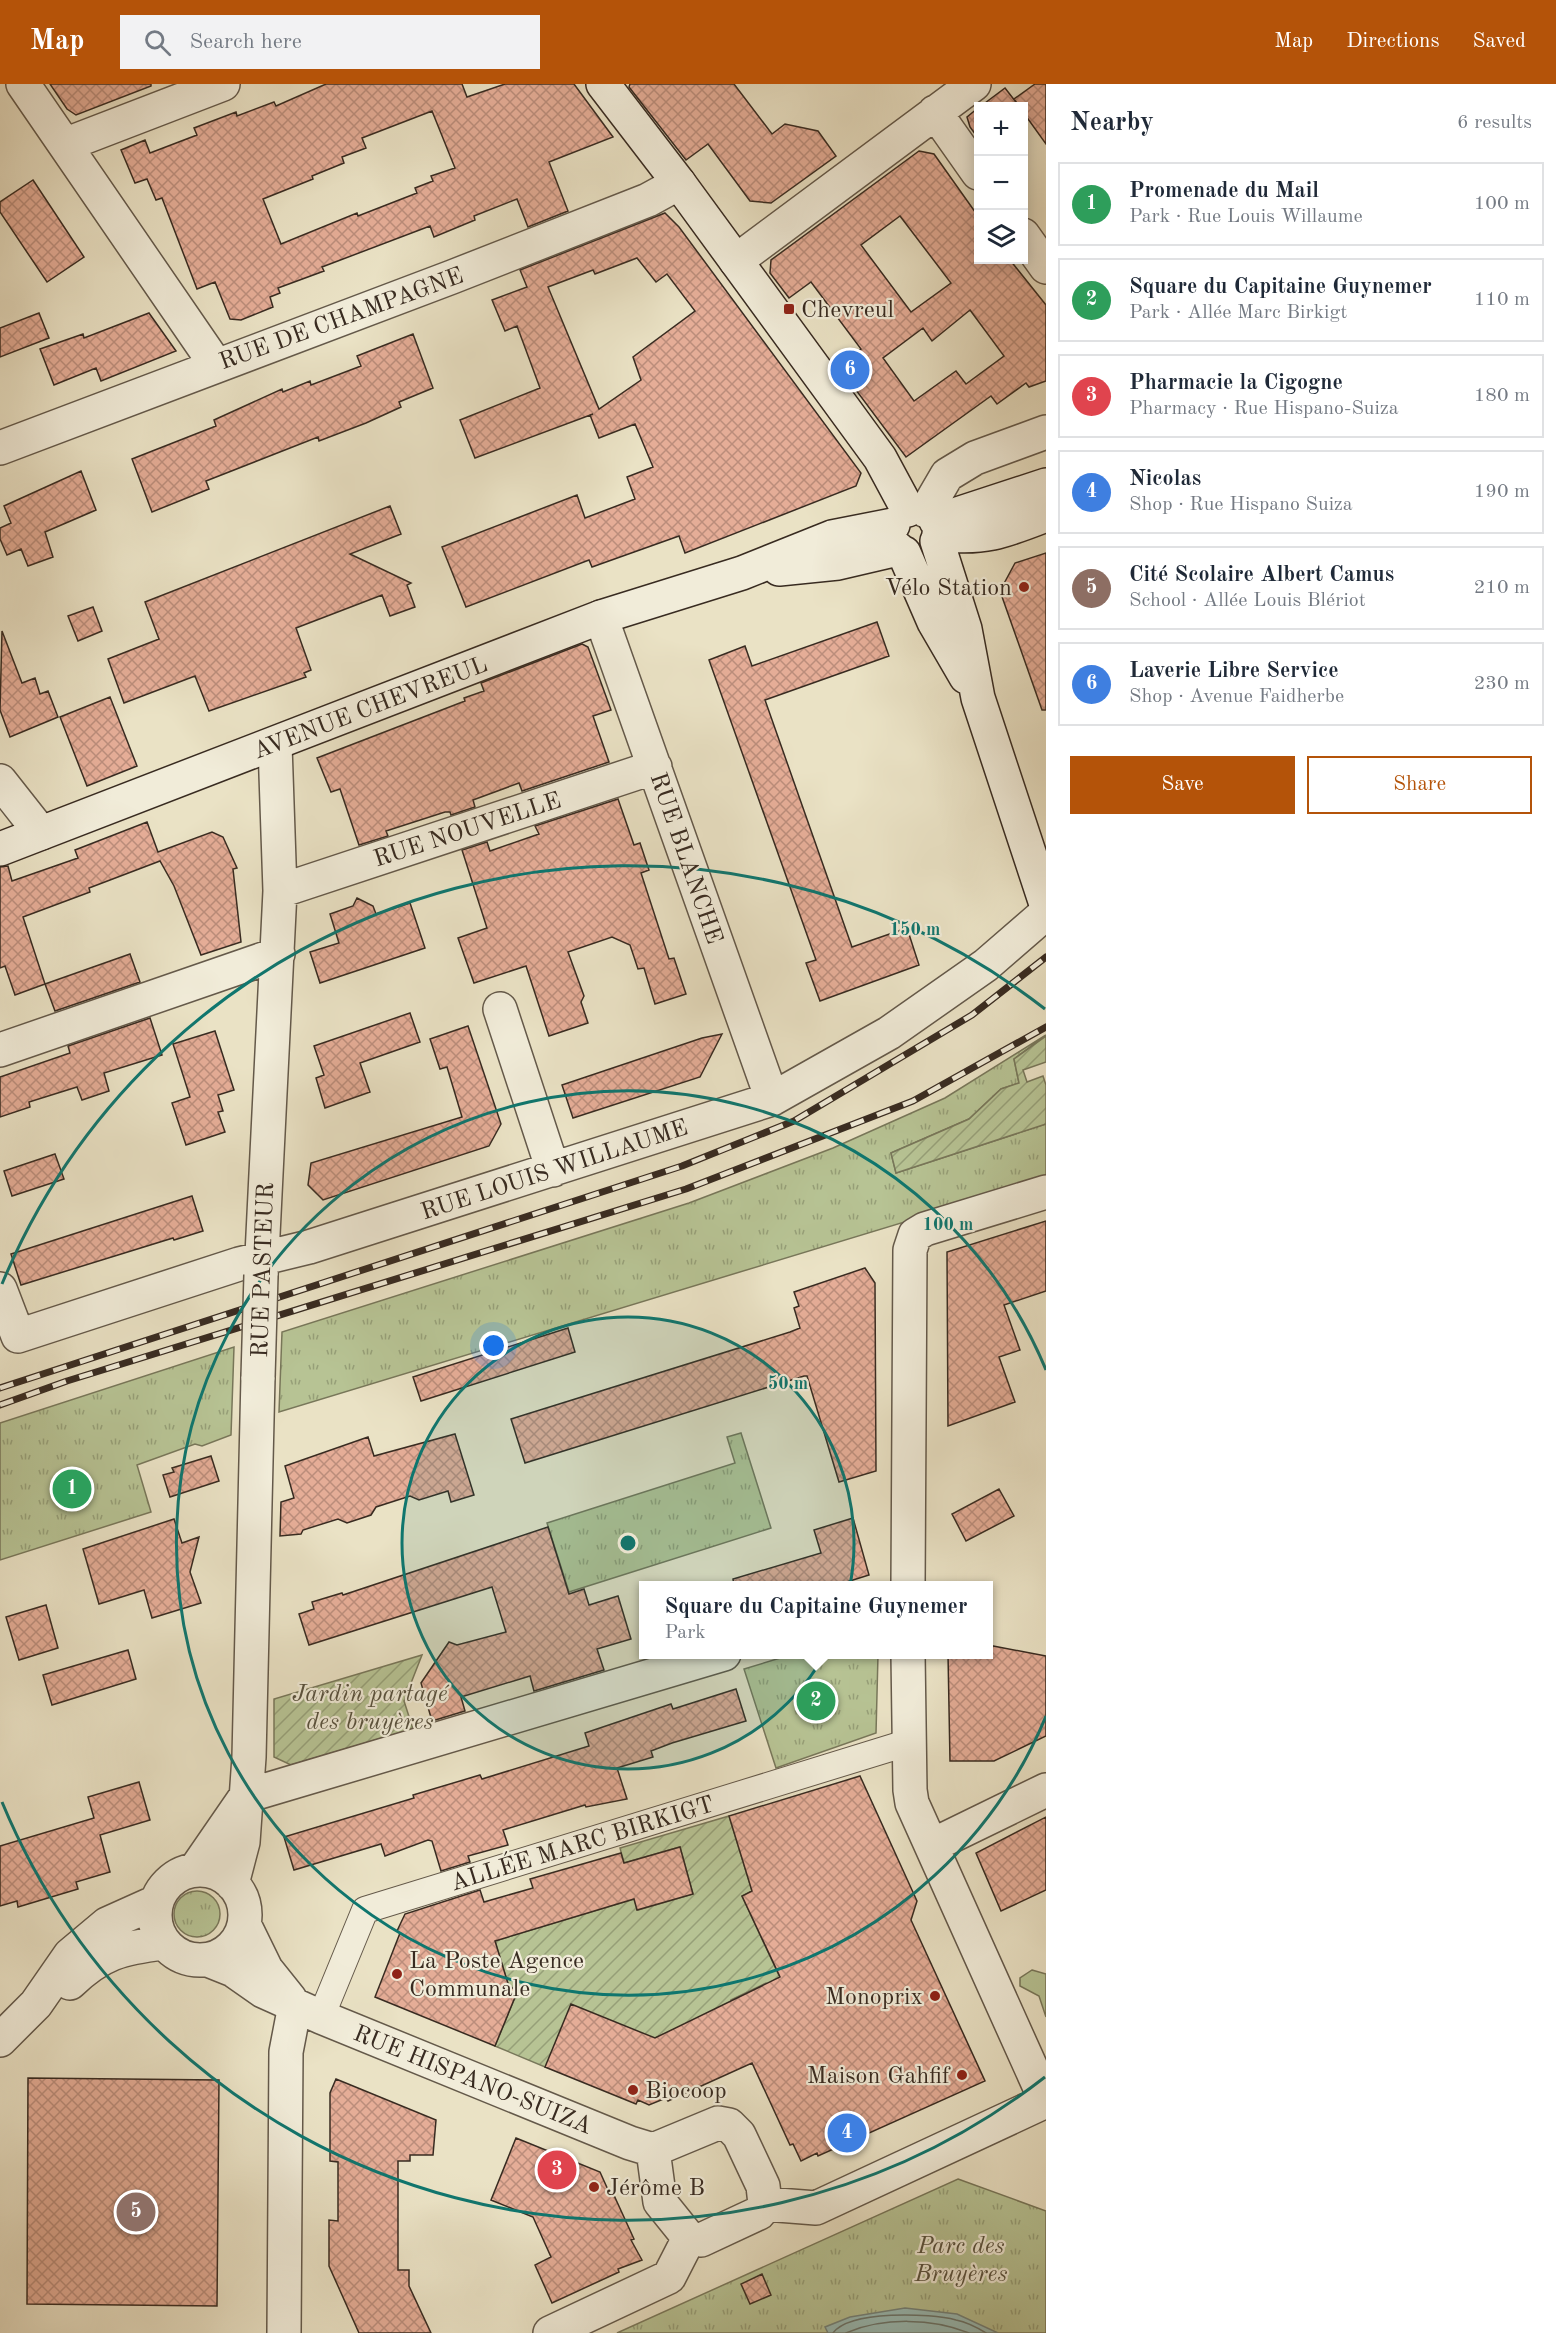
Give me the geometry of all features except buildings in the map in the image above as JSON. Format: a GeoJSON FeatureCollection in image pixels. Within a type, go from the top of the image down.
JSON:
{"type":"FeatureCollection","features":[{"type":"Feature","properties":{"kind":"street"},"geometry":{"type":"LineString","coordinates":[[23,84],[67,144],[216,365]]}},
{"type":"Feature","properties":{"kind":"street"},"geometry":{"type":"LineString","coordinates":[[67,144],[223,84]]}},
{"type":"Feature","properties":{"kind":"street"},"geometry":{"type":"LineString","coordinates":[[603,84],[679,183],[880,458],[918,530],[934,622],[978,698],[1046,904]]}},
{"type":"Feature","properties":{"kind":"street"},"geometry":{"type":"LineString","coordinates":[[736,261],[974,84]]}},
{"type":"Feature","properties":{"kind":"street"},"geometry":{"type":"LineString","coordinates":[[935,112],[974,167]]}},
{"type":"Feature","properties":{"kind":"street","name":"RUE DE CHAMPAGNE"},"geometry":{"type":"LineString","coordinates":[[0,448],[463,273],[648,200],[679,183]]}},
{"type":"Feature","properties":{"kind":"street"},"geometry":{"type":"LineString","coordinates":[[1028,242],[1046,267]]}},
{"type":"Feature","properties":{"kind":"street"},"geometry":{"type":"LineString","coordinates":[[918,530],[947,475],[975,458],[1046,432]]}},
{"type":"Feature","properties":{"kind":"street"},"geometry":{"type":"LineString","coordinates":[[918,530],[1046,485]]}},
{"type":"Feature","properties":{"kind":"street"},"geometry":{"type":"LineString","coordinates":[[918,530],[969,538],[990,534],[1046,515]]}},
{"type":"Feature","properties":{"kind":"street","name":"AVENUE CHEVREUL"},"geometry":{"type":"LineString","coordinates":[[0,849],[275,745],[601,617],[742,573],[832,537],[918,530]]}},
{"type":"Feature","properties":{"kind":"street","name":"RUE BLANCHE"},"geometry":{"type":"LineString","coordinates":[[601,617],[772,1099]]}},
{"type":"Feature","properties":{"kind":"street","name":"RUE PASTEUR"},"geometry":{"type":"LineString","coordinates":[[232,1884],[243,1842],[249,1758],[261,1266],[280,891],[275,745]]}},
{"type":"Feature","properties":{"kind":"street","name":"RUE NOUVELLE"},"geometry":{"type":"LineString","coordinates":[[280,891],[655,767]]}},
{"type":"Feature","properties":{"kind":"street"},"geometry":{"type":"LineString","coordinates":[[0,781],[41,833]]}},
{"type":"Feature","properties":{"kind":"street","name":"RUE LOUIS WILLAUME"},"geometry":{"type":"LineString","coordinates":[[0,1288],[18,1336],[261,1266],[309,1247],[772,1099],[915,1016],[986,965],[1046,913]]}},
{"type":"Feature","properties":{"kind":"street"},"geometry":{"type":"LineString","coordinates":[[0,1050],[278,954]]}},
{"type":"Feature","properties":{"kind":"street"},"geometry":{"type":"LineString","coordinates":[[500,1009],[554,1170]]}},
{"type":"Feature","properties":{"kind":"street"},"geometry":{"type":"LineString","coordinates":[[908,1581],[910,1250],[915,1234],[1046,1192]]}},
{"type":"Feature","properties":{"kind":"street"},"geometry":{"type":"LineString","coordinates":[[195,1870],[246,1796],[707,1659]]}},
{"type":"Feature","properties":{"kind":"street"},"geometry":{"type":"LineString","coordinates":[[765,2204],[816,2208],[1046,2101],[933,1845],[912,1803],[908,1659]]}},
{"type":"Feature","properties":{"kind":"street","name":"ALLÉE MARC BIRKIGT"},"geometry":{"type":"LineString","coordinates":[[308,2011],[365,1910],[910,1742]]}},
{"type":"Feature","properties":{"kind":"street"},"geometry":{"type":"LineString","coordinates":[[933,1845],[1046,1790]]}},
{"type":"Feature","properties":{"kind":"street"},"geometry":{"type":"LineString","coordinates":[[195,1870],[215,1873],[232,1884],[243,1902],[244,1924],[240,1936],[232,1947],[208,1960],[182,1957],[164,1942],[155,1916],[156,1902],[165,1887],[178,1875],[195,1870]]}},
{"type":"Feature","properties":{"kind":"street"},"geometry":{"type":"LineString","coordinates":[[0,2040],[36,2004],[70,1955],[107,1924],[156,1902]]}},
{"type":"Feature","properties":{"kind":"street","name":"RUE HISPANO-SUIZA"},"geometry":{"type":"LineString","coordinates":[[244,1924],[266,1969],[308,2011]]}},
{"type":"Feature","properties":{"kind":"street"},"geometry":{"type":"LineString","coordinates":[[36,2004],[66,1988],[96,1961],[118,1949],[164,1942]]}},
{"type":"Feature","properties":{"kind":"street","name":"RUE HISPANO-SUIZA"},"geometry":{"type":"LineString","coordinates":[[208,1960],[233,1970],[263,1991],[308,2011],[652,2150]]}},
{"type":"Feature","properties":{"kind":"street"},"geometry":{"type":"LineString","coordinates":[[284,2333],[286,2052],[308,2011]]}},
{"type":"Feature","properties":{"kind":"street"},"geometry":{"type":"LineString","coordinates":[[718,2123],[729,2126],[739,2135],[763,2186],[765,2204],[759,2214],[701,2240],[689,2238],[660,2202],[652,2150],[718,2123]]}},
{"type":"Feature","properties":{"kind":"street"},"geometry":{"type":"LineString","coordinates":[[550,2333],[669,2277],[689,2238]]}},
{"type":"Feature","properties":{"kind":"green space"},"geometry":{"type":"Polygon","coordinates":[[[1046,1035],[1014,1059],[1019,1083],[1001,1089],[969,1119],[891,1153],[896,1173],[1046,1124],[1046,1179],[279,1412],[282,1332],[689,1203],[833,1148],[945,1098],[1046,1035]]]}},
{"type":"Feature","properties":{"kind":"green space"},"geometry":{"type":"Polygon","coordinates":[[[1046,1036],[1046,1062],[1023,1070],[1027,1082],[1043,1076],[1046,1085],[1046,1124],[896,1173],[891,1153],[969,1119],[1001,1089],[1019,1083],[1014,1059],[1046,1036]]]}},
{"type":"Feature","properties":{"kind":"green space"},"geometry":{"type":"Polygon","coordinates":[[[234,1347],[231,1435],[202,1446],[195,1444],[137,1465],[151,1512],[0,1560],[0,1423],[234,1347]]]}},
{"type":"Feature","properties":{"kind":"green space"},"geometry":{"type":"Polygon","coordinates":[[[741,1433],[771,1528],[569,1592],[547,1523],[735,1463],[727,1437],[741,1433]]]}},
{"type":"Feature","properties":{"kind":"green space","name":"Jardin partagé des bruyères"},"geometry":{"type":"Polygon","coordinates":[[[422,1655],[404,1701],[413,1729],[291,1765],[274,1757],[274,1699],[422,1655]]]}},
{"type":"Feature","properties":{"kind":"green space"},"geometry":{"type":"Polygon","coordinates":[[[777,1659],[878,1659],[876,1733],[776,1768],[744,1669],[777,1659]]]}},
{"type":"Feature","properties":{"kind":"green space"},"geometry":{"type":"Polygon","coordinates":[[[729,1816],[752,1891],[742,1896],[788,1995],[766,1983],[731,2000],[732,2003],[655,2038],[545,2067],[495,2046],[518,1990],[509,1987],[495,1941],[634,1899],[638,1910],[693,1894],[680,1847],[624,1863],[620,1848],[729,1816]]]}},
{"type":"Feature","properties":{"kind":"green space"},"geometry":{"type":"Polygon","coordinates":[[[197,1891],[213,1898],[220,1914],[213,1930],[197,1937],[181,1930],[174,1914],[181,1898],[197,1891]]]}},
{"type":"Feature","properties":{"kind":"green space"},"geometry":{"type":"Polygon","coordinates":[[[1032,1970],[1046,1974],[1046,2017],[1039,1996],[1020,1986],[1020,1978],[1032,1970]]]}},
{"type":"Feature","properties":{"kind":"green space","name":"Parc des Bruyères"},"geometry":{"type":"Polygon","coordinates":[[[958,2179],[1046,2211],[1046,2333],[617,2333],[958,2179]]]}},
{"type":"Feature","properties":{"kind":"water"},"geometry":{"type":"Polygon","coordinates":[[[905,2308],[957,2314],[998,2333],[828,2333],[825,2327],[850,2317],[905,2308]]]}},
{"type":"Feature","properties":{"kind":"railway"},"geometry":{"type":"LineString","coordinates":[[0,1388],[682,1166],[794,1121],[972,1015],[1046,957]]}},
{"type":"Feature","properties":{"kind":"railway"},"geometry":{"type":"LineString","coordinates":[[0,1405],[67,1381],[686,1189],[913,1101],[1046,1027]]}},
{"type":"Feature","properties":{"kind":"place","name":"Chevreul"},"geometry":{"type":"Point","coordinates":[789,309]}},
{"type":"Feature","properties":{"kind":"place","name":"Laverie Libre Service"},"geometry":{"type":"Point","coordinates":[850,370]}},
{"type":"Feature","properties":{"kind":"place","name":"Vélo Station"},"geometry":{"type":"Point","coordinates":[1024,587]}},
{"type":"Feature","properties":{"kind":"place","name":"Promenade du Mail"},"geometry":{"type":"Point","coordinates":[72,1489]}},
{"type":"Feature","properties":{"kind":"place","name":"Square du Capitaine Guynemer"},"geometry":{"type":"Point","coordinates":[816,1701]}},
{"type":"Feature","properties":{"kind":"place","name":"La Poste Agence Communale"},"geometry":{"type":"Point","coordinates":[397,1974]}},
{"type":"Feature","properties":{"kind":"place","name":"Monoprix"},"geometry":{"type":"Point","coordinates":[935,1996]}},
{"type":"Feature","properties":{"kind":"place","name":"Maison Gahfif"},"geometry":{"type":"Point","coordinates":[962,2075]}},
{"type":"Feature","properties":{"kind":"place","name":"Biocoop"},"geometry":{"type":"Point","coordinates":[633,2090]}},
{"type":"Feature","properties":{"kind":"place","name":"Nicolas"},"geometry":{"type":"Point","coordinates":[847,2133]}},
{"type":"Feature","properties":{"kind":"place","name":"Pharmacie la Cigogne"},"geometry":{"type":"Point","coordinates":[557,2170]}},
{"type":"Feature","properties":{"kind":"place","name":"Jérôme B"},"geometry":{"type":"Point","coordinates":[594,2187]}},
{"type":"Feature","properties":{"kind":"place","name":"Cité Scolaire Albert Camus"},"geometry":{"type":"Point","coordinates":[136,2212]}}]}
